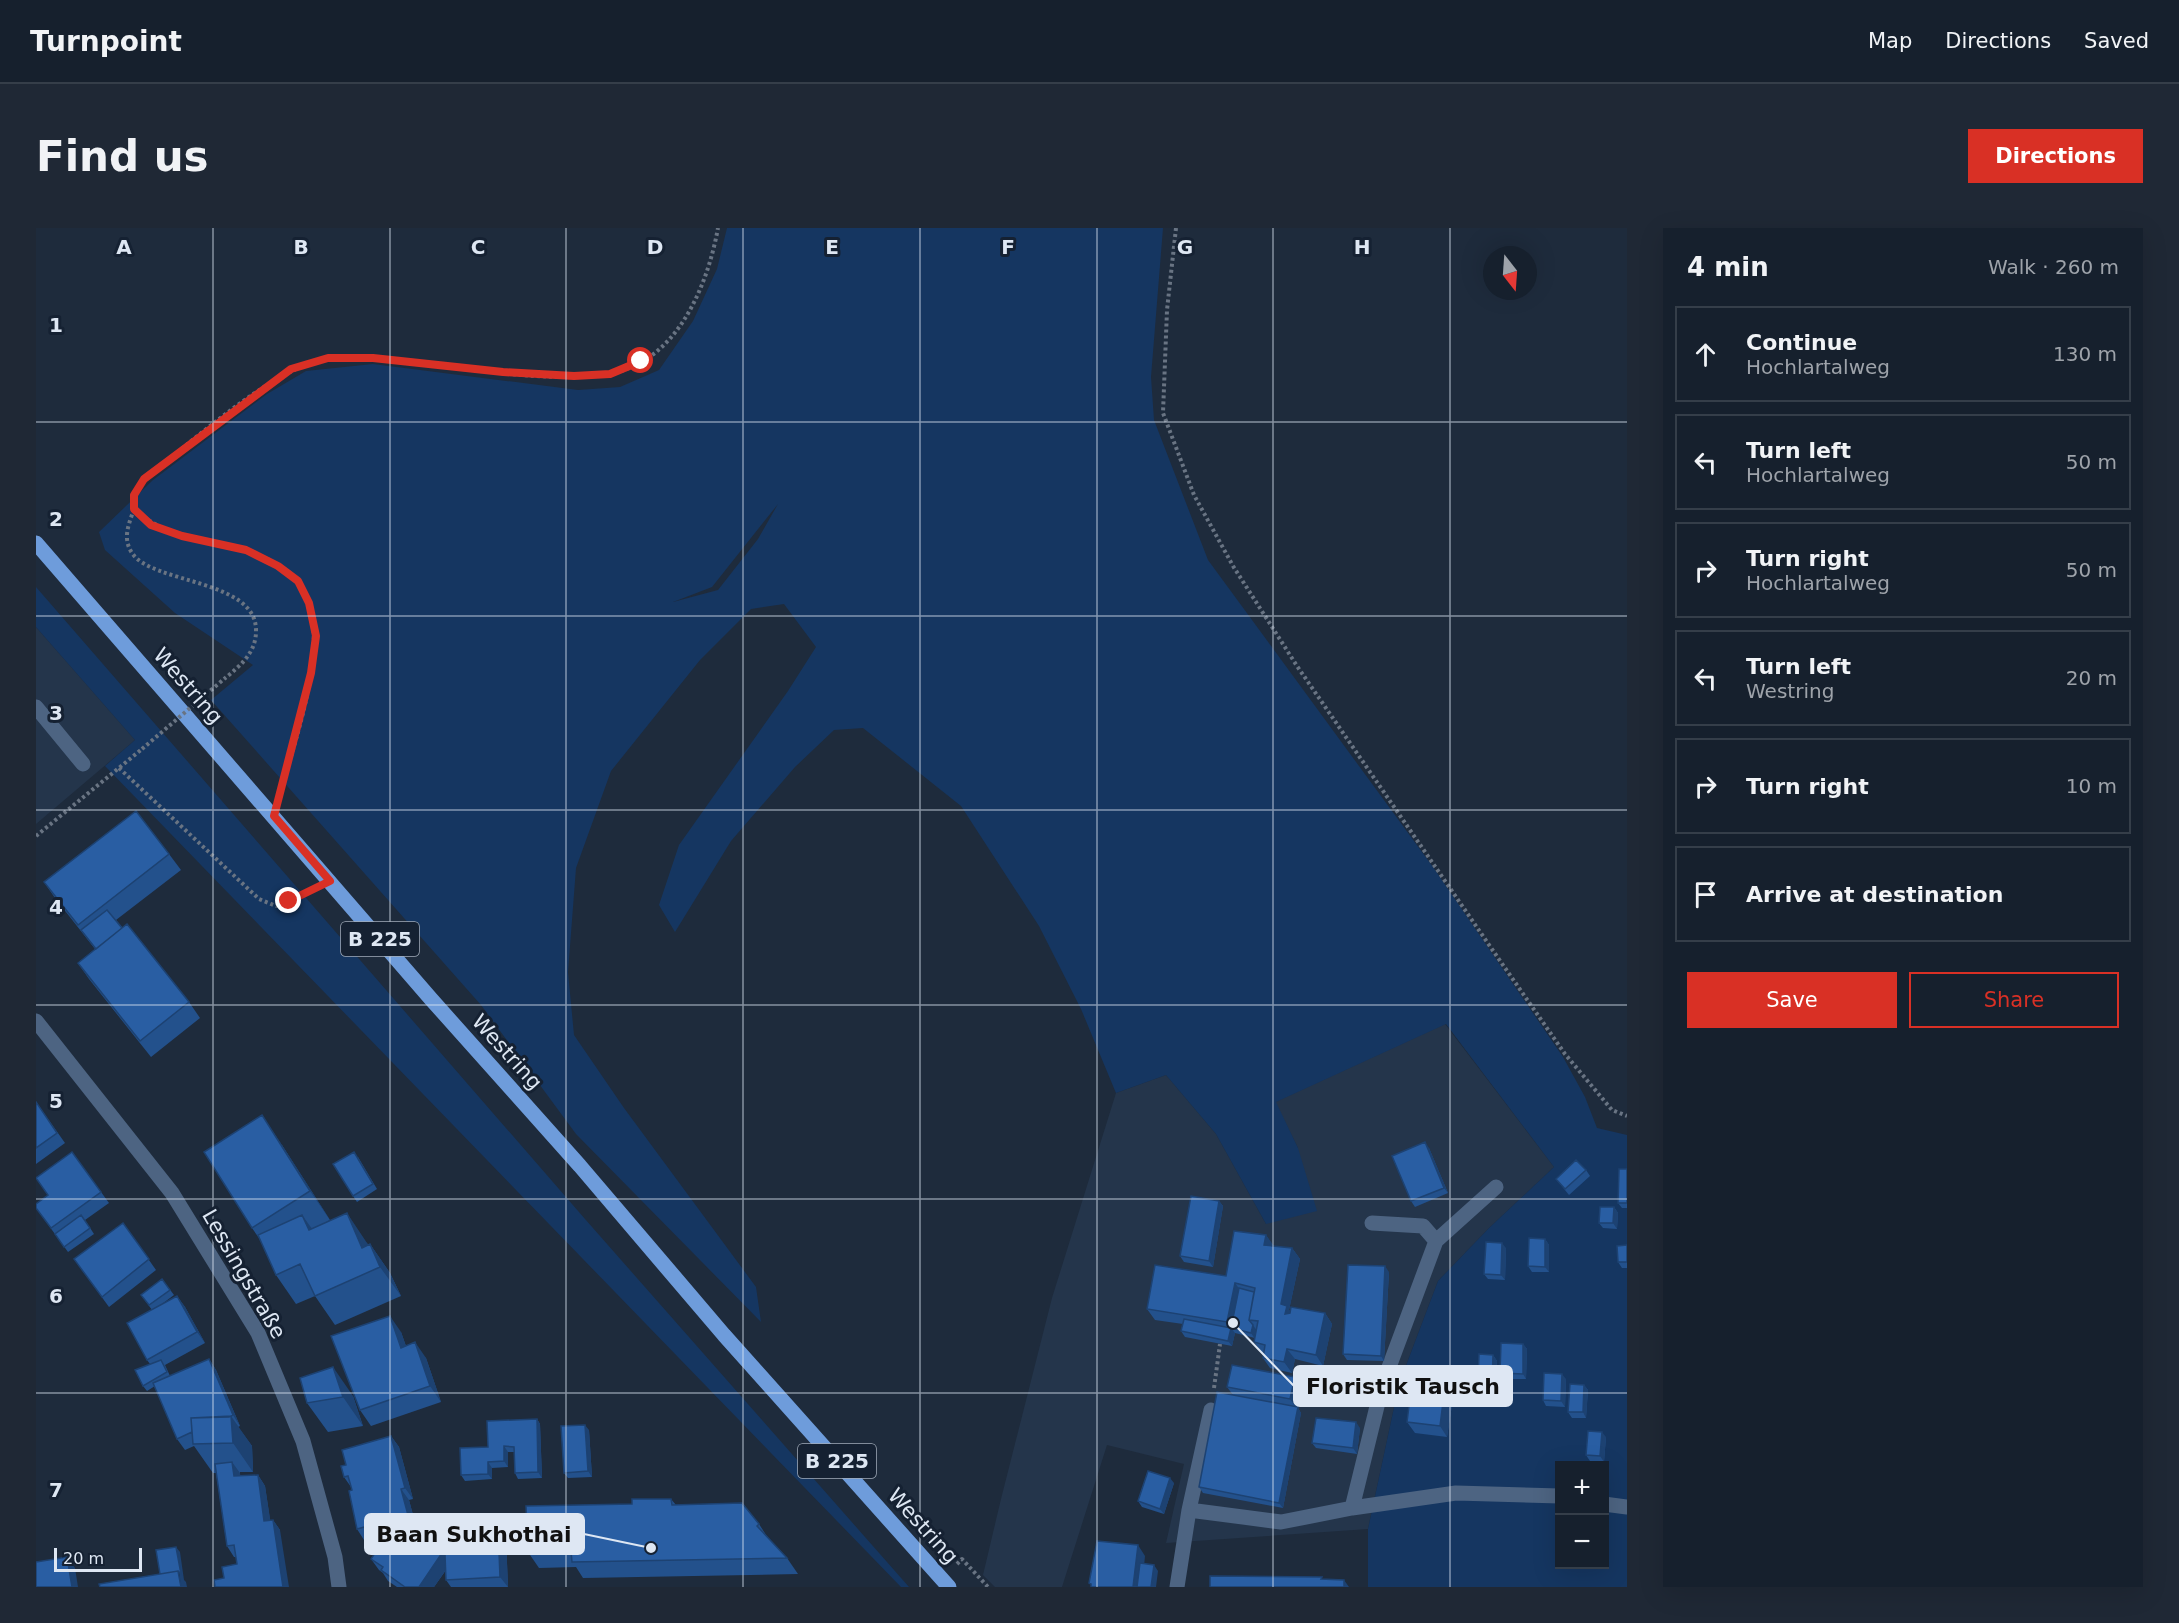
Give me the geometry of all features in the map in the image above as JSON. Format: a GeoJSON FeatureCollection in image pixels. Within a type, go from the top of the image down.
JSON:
{"type":"FeatureCollection","features":[{"type":"Feature","properties":{"kind":"main road","name":"Westring"},"geometry":{"type":"LineString","coordinates":[[36,543],[580,1166],[724,1335],[950,1587]]}},
{"type":"Feature","properties":{"kind":"street"},"geometry":{"type":"LineString","coordinates":[[36,707],[83,764]]}},
{"type":"Feature","properties":{"kind":"street","name":"Lessingstraße"},"geometry":{"type":"LineString","coordinates":[[36,1020],[172,1193],[258,1333],[303,1441],[334,1557],[339,1587]]}},
{"type":"Feature","properties":{"kind":"street"},"geometry":{"type":"LineString","coordinates":[[1352,1508],[1382,1386],[1436,1241],[1496,1187]]}},
{"type":"Feature","properties":{"kind":"street"},"geometry":{"type":"LineString","coordinates":[[1372,1223],[1423,1226],[1436,1241]]}},
{"type":"Feature","properties":{"kind":"street"},"geometry":{"type":"LineString","coordinates":[[1177,1587],[1189,1510],[1211,1410]]}},
{"type":"Feature","properties":{"kind":"street"},"geometry":{"type":"LineString","coordinates":[[1189,1510],[1281,1522],[1352,1508],[1456,1493],[1555,1496]]}},
{"type":"Feature","properties":{"kind":"street"},"geometry":{"type":"LineString","coordinates":[[1609,1505],[1627,1507]]}},
{"type":"Feature","properties":{"kind":"path"},"geometry":{"type":"LineString","coordinates":[[36,836],[224,679],[250,653],[256,641],[254,615],[244,602],[192,580],[141,563],[132,553],[127,541],[127,529],[134,509],[134,495],[144,479],[291,369],[328,358],[373,358],[503,372],[574,376],[610,374],[641,361],[681,327],[713,257],[718,228]]}},
{"type":"Feature","properties":{"kind":"path"},"geometry":{"type":"LineString","coordinates":[[1176,228],[1167,310],[1163,413],[1194,495],[1233,566],[1297,666],[1462,908],[1565,1054],[1612,1110],[1627,1116]]}},
{"type":"Feature","properties":{"kind":"path"},"geometry":{"type":"LineString","coordinates":[[134,509],[151,525],[182,536],[246,550],[278,566],[298,581],[309,603],[316,636],[311,673],[274,816]]}},
{"type":"Feature","properties":{"kind":"path"},"geometry":{"type":"LineString","coordinates":[[119,768],[259,899],[276,906],[330,881]]}},
{"type":"Feature","properties":{"kind":"path"},"geometry":{"type":"LineString","coordinates":[[1211,1410],[1220,1344]]}},
{"type":"Feature","properties":{"kind":"shaded area"},"geometry":{"type":"Polygon","coordinates":[[[727,228],[1163,228],[1151,377],[1154,420],[1208,560],[1433,867],[1563,1057],[1585,1097],[1597,1128],[1627,1135],[1627,1587],[1368,1587],[1368,1529],[1399,1384],[1438,1281],[1489,1228],[1554,1167],[1446,1024],[1276,1102],[1298,1148],[1317,1211],[1266,1224],[1216,1134],[1166,1075],[1116,1093],[1081,1009],[1039,926],[961,806],[863,728],[834,730],[795,767],[731,841],[675,932],[659,905],[679,845],[788,691],[816,647],[784,604],[751,609],[700,660],[611,771],[576,868],[568,972],[574,1035],[624,1108],[756,1287],[761,1322],[576,1134],[481,1005],[211,700],[253,665],[175,613],[105,550],[99,532],[153,480],[267,394],[306,371],[373,364],[578,390],[620,387],[659,370],[693,321],[717,269],[727,228]],[[778,504],[712,587],[673,602],[718,590],[758,539],[778,504]]]}},
{"type":"Feature","properties":{"kind":"shaded area"},"geometry":{"type":"Polygon","coordinates":[[[36,587],[585,1219],[909,1587],[901,1587],[105,766],[135,740],[36,627],[36,587]]]}},
{"type":"Feature","properties":{"kind":"shaded area"},"geometry":{"type":"Polygon","coordinates":[[[36,627],[135,740],[36,824],[36,627]]]}},
{"type":"Feature","properties":{"kind":"shaded area"},"geometry":{"type":"Polygon","coordinates":[[[1445,1024],[1554,1167],[1489,1228],[1438,1281],[1399,1384],[1368,1529],[1166,1543],[1184,1464],[1107,1445],[1062,1587],[995,1587],[983,1575],[1001,1499],[1052,1298],[1116,1093],[1166,1075],[1216,1134],[1266,1224],[1298,1148],[1275,1102],[1445,1024]]]}},
{"type":"Feature","properties":{"kind":"building"},"geometry":{"type":"Polygon","coordinates":[[[136,811],[169,854],[78,925],[44,882],[136,811]]]}},
{"type":"Feature","properties":{"kind":"building"},"geometry":{"type":"Polygon","coordinates":[[[107,910],[122,928],[96,949],[81,930],[107,910]]]}},
{"type":"Feature","properties":{"kind":"building"},"geometry":{"type":"Polygon","coordinates":[[[127,924],[189,1002],[140,1041],[78,963],[127,924]]]}},
{"type":"Feature","properties":{"kind":"building"},"geometry":{"type":"Polygon","coordinates":[[[36,1102],[57,1133],[36,1148],[36,1102]]]}},
{"type":"Feature","properties":{"kind":"building"},"geometry":{"type":"Polygon","coordinates":[[[262,1115],[310,1191],[252,1228],[204,1152],[262,1115]]]}},
{"type":"Feature","properties":{"kind":"building"},"geometry":{"type":"Polygon","coordinates":[[[1425,1142],[1444,1188],[1411,1201],[1392,1156],[1425,1142]]]}},
{"type":"Feature","properties":{"kind":"building"},"geometry":{"type":"Polygon","coordinates":[[[72,1152],[101,1192],[51,1228],[36,1208],[36,1204],[48,1195],[36,1178],[72,1152]]]}},
{"type":"Feature","properties":{"kind":"building"},"geometry":{"type":"Polygon","coordinates":[[[354,1152],[373,1184],[353,1196],[333,1164],[354,1152]]]}},
{"type":"Feature","properties":{"kind":"building"},"geometry":{"type":"Polygon","coordinates":[[[1576,1160],[1586,1170],[1565,1189],[1556,1179],[1576,1160]]]}},
{"type":"Feature","properties":{"kind":"building"},"geometry":{"type":"Polygon","coordinates":[[[1619,1169],[1627,1169],[1627,1203],[1618,1203],[1619,1169]]]}},
{"type":"Feature","properties":{"kind":"building"},"geometry":{"type":"Polygon","coordinates":[[[1191,1196],[1219,1201],[1209,1261],[1180,1256],[1191,1196]]]}},
{"type":"Feature","properties":{"kind":"building"},"geometry":{"type":"Polygon","coordinates":[[[1600,1207],[1614,1207],[1613,1223],[1599,1223],[1600,1207]]]}},
{"type":"Feature","properties":{"kind":"building"},"geometry":{"type":"Polygon","coordinates":[[[347,1213],[362,1248],[370,1244],[380,1267],[315,1296],[300,1264],[276,1275],[258,1235],[302,1215],[309,1230],[347,1213]]]}},
{"type":"Feature","properties":{"kind":"building"},"geometry":{"type":"Polygon","coordinates":[[[81,1215],[90,1228],[64,1247],[55,1234],[81,1215]]]}},
{"type":"Feature","properties":{"kind":"building"},"geometry":{"type":"Polygon","coordinates":[[[123,1223],[149,1259],[102,1297],[74,1259],[123,1223]]]}},
{"type":"Feature","properties":{"kind":"building"},"geometry":{"type":"Polygon","coordinates":[[[1234,1231],[1266,1235],[1264,1245],[1292,1248],[1281,1304],[1287,1306],[1285,1314],[1290,1313],[1291,1307],[1325,1313],[1316,1355],[1287,1349],[1284,1362],[1263,1358],[1265,1345],[1254,1342],[1258,1321],[1249,1320],[1255,1288],[1235,1283],[1227,1322],[1147,1309],[1155,1265],[1226,1276],[1234,1231]]]}},
{"type":"Feature","properties":{"kind":"building"},"geometry":{"type":"Polygon","coordinates":[[[1529,1238],[1545,1239],[1545,1267],[1528,1266],[1529,1238]]]}},
{"type":"Feature","properties":{"kind":"building"},"geometry":{"type":"Polygon","coordinates":[[[1486,1242],[1502,1243],[1501,1275],[1484,1274],[1486,1242]]]}},
{"type":"Feature","properties":{"kind":"building"},"geometry":{"type":"Polygon","coordinates":[[[1627,1245],[1627,1262],[1618,1262],[1617,1246],[1627,1245]]]}},
{"type":"Feature","properties":{"kind":"building"},"geometry":{"type":"Polygon","coordinates":[[[1348,1265],[1385,1266],[1381,1356],[1343,1354],[1348,1265]]]}},
{"type":"Feature","properties":{"kind":"building"},"geometry":{"type":"Polygon","coordinates":[[[162,1279],[170,1290],[149,1305],[141,1295],[162,1279]]]}},
{"type":"Feature","properties":{"kind":"building"},"geometry":{"type":"Polygon","coordinates":[[[1239,1288],[1254,1292],[1249,1320],[1253,1325],[1251,1333],[1231,1328],[1239,1288]]]}},
{"type":"Feature","properties":{"kind":"building"},"geometry":{"type":"Polygon","coordinates":[[[177,1296],[197,1332],[147,1360],[127,1323],[177,1296]]]}},
{"type":"Feature","properties":{"kind":"building"},"geometry":{"type":"Polygon","coordinates":[[[390,1316],[401,1348],[415,1342],[430,1386],[360,1410],[331,1336],[390,1316]]]}},
{"type":"Feature","properties":{"kind":"building"},"geometry":{"type":"Polygon","coordinates":[[[1184,1319],[1231,1328],[1228,1341],[1181,1331],[1184,1319]]]}},
{"type":"Feature","properties":{"kind":"building"},"geometry":{"type":"Polygon","coordinates":[[[1501,1343],[1523,1344],[1523,1374],[1500,1373],[1501,1343]]]}},
{"type":"Feature","properties":{"kind":"building"},"geometry":{"type":"Polygon","coordinates":[[[1479,1354],[1493,1355],[1492,1385],[1478,1385],[1479,1354]]]}},
{"type":"Feature","properties":{"kind":"building"},"geometry":{"type":"Polygon","coordinates":[[[209,1359],[233,1415],[191,1418],[192,1432],[177,1439],[153,1383],[209,1359]]]}},
{"type":"Feature","properties":{"kind":"building"},"geometry":{"type":"Polygon","coordinates":[[[161,1360],[167,1372],[143,1386],[135,1370],[161,1360]]]}},
{"type":"Feature","properties":{"kind":"building"},"geometry":{"type":"Polygon","coordinates":[[[1232,1365],[1295,1377],[1290,1399],[1227,1387],[1232,1365]]]}},
{"type":"Feature","properties":{"kind":"building"},"geometry":{"type":"Polygon","coordinates":[[[333,1367],[343,1397],[307,1403],[300,1378],[333,1367]]]}},
{"type":"Feature","properties":{"kind":"building"},"geometry":{"type":"Polygon","coordinates":[[[1544,1373],[1562,1374],[1561,1401],[1543,1400],[1544,1373]]]}},
{"type":"Feature","properties":{"kind":"building"},"geometry":{"type":"Polygon","coordinates":[[[1570,1384],[1584,1385],[1583,1412],[1568,1412],[1570,1384]]]}},
{"type":"Feature","properties":{"kind":"building"},"geometry":{"type":"Polygon","coordinates":[[[1411,1390],[1444,1394],[1440,1426],[1407,1422],[1411,1390]]]}},
{"type":"Feature","properties":{"kind":"building"},"geometry":{"type":"Polygon","coordinates":[[[1217,1392],[1298,1407],[1279,1503],[1199,1487],[1217,1392]]]}},
{"type":"Feature","properties":{"kind":"building"},"geometry":{"type":"Polygon","coordinates":[[[231,1416],[233,1443],[193,1444],[191,1418],[231,1416]]]}},
{"type":"Feature","properties":{"kind":"building"},"geometry":{"type":"Polygon","coordinates":[[[1316,1418],[1356,1422],[1353,1448],[1312,1443],[1316,1418]]]}},
{"type":"Feature","properties":{"kind":"building"},"geometry":{"type":"Polygon","coordinates":[[[537,1419],[538,1472],[515,1473],[514,1447],[504,1446],[504,1461],[488,1462],[488,1474],[461,1475],[460,1448],[488,1447],[487,1421],[537,1419]]]}},
{"type":"Feature","properties":{"kind":"building"},"geometry":{"type":"Polygon","coordinates":[[[585,1425],[588,1471],[564,1473],[561,1426],[585,1425]]]}},
{"type":"Feature","properties":{"kind":"building"},"geometry":{"type":"Polygon","coordinates":[[[1588,1431],[1602,1432],[1600,1456],[1586,1455],[1588,1431]]]}},
{"type":"Feature","properties":{"kind":"building"},"geometry":{"type":"Polygon","coordinates":[[[391,1436],[405,1488],[401,1489],[408,1515],[357,1529],[349,1491],[352,1490],[348,1476],[344,1477],[341,1466],[346,1465],[342,1450],[391,1436]]]}},
{"type":"Feature","properties":{"kind":"building"},"geometry":{"type":"Polygon","coordinates":[[[232,1462],[234,1476],[258,1475],[264,1521],[273,1520],[283,1587],[215,1587],[214,1580],[224,1578],[222,1567],[237,1564],[234,1545],[227,1546],[215,1464],[232,1462]]]}},
{"type":"Feature","properties":{"kind":"building"},"geometry":{"type":"Polygon","coordinates":[[[1148,1471],[1170,1478],[1160,1509],[1138,1501],[1148,1471]]]}},
{"type":"Feature","properties":{"kind":"building"},"geometry":{"type":"Polygon","coordinates":[[[632,1499],[671,1499],[672,1505],[742,1503],[759,1524],[757,1526],[787,1558],[572,1562],[571,1551],[528,1552],[526,1506],[632,1504],[632,1499]]]}},
{"type":"Feature","properties":{"kind":"building"},"geometry":{"type":"Polygon","coordinates":[[[399,1518],[444,1550],[419,1587],[405,1587],[381,1570],[383,1567],[371,1559],[399,1518]]]}},
{"type":"Feature","properties":{"kind":"building"},"geometry":{"type":"Polygon","coordinates":[[[498,1527],[500,1577],[446,1580],[444,1529],[498,1527]]]}},
{"type":"Feature","properties":{"kind":"building"},"geometry":{"type":"Polygon","coordinates":[[[1097,1541],[1138,1545],[1133,1587],[1091,1587],[1089,1583],[1097,1541]]]}},
{"type":"Feature","properties":{"kind":"building"},"geometry":{"type":"Polygon","coordinates":[[[176,1547],[181,1574],[178,1571],[160,1574],[156,1550],[176,1547]]]}},
{"type":"Feature","properties":{"kind":"building"},"geometry":{"type":"Polygon","coordinates":[[[67,1557],[72,1587],[36,1587],[36,1562],[67,1557]]]}},
{"type":"Feature","properties":{"kind":"building"},"geometry":{"type":"Polygon","coordinates":[[[1140,1563],[1154,1565],[1151,1587],[1137,1587],[1140,1563]]]}},
{"type":"Feature","properties":{"kind":"building"},"geometry":{"type":"Polygon","coordinates":[[[178,1571],[181,1587],[100,1587],[99,1584],[178,1571]]]}},
{"type":"Feature","properties":{"kind":"building"},"geometry":{"type":"Polygon","coordinates":[[[1210,1576],[1322,1577],[1321,1579],[1344,1580],[1344,1587],[1210,1587],[1210,1576]]]}},
{"type":"Feature","properties":{"kind":"place","name":"Floristik Tausch"},"geometry":{"type":"Point","coordinates":[1233,1323]}},
{"type":"Feature","properties":{"kind":"place","name":"Baan Sukhothai"},"geometry":{"type":"Point","coordinates":[651,1548]}},
{"type":"Feature","properties":{"kind":"route"},"geometry":{"type":"LineString","coordinates":[[289,901],[330,881],[274,816],[311,673],[316,636],[309,603],[298,581],[278,566],[246,550],[182,536],[151,525],[134,509],[134,495],[144,479],[262,388],[291,369],[328,358],[373,358],[503,372],[574,376],[610,374],[641,361]]}}]}
